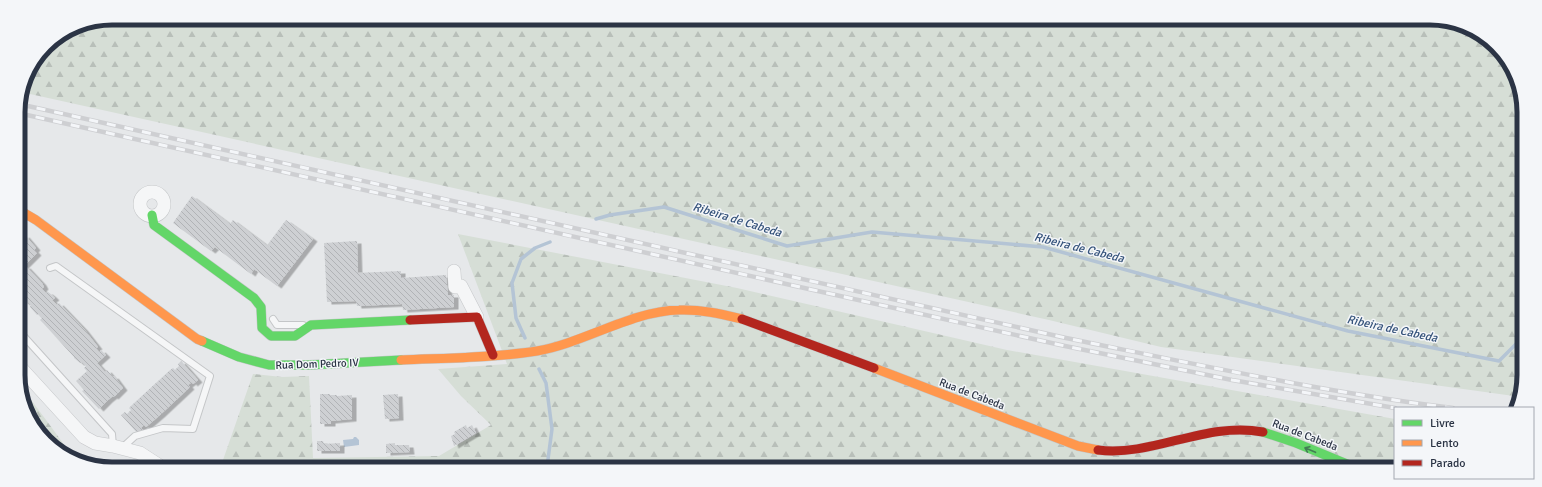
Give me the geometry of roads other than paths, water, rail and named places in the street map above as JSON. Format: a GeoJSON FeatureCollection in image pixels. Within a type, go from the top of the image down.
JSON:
{"type":"FeatureCollection","features":[{"type":"Feature","properties":{"kind":"main road","name":"Rua Dom Pedro IV"},"geometry":{"type":"LineString","coordinates":[[25,214],[36,220],[197,339],[239,357],[269,365],[309,365],[493,356],[544,350],[576,341],[632,320],[653,314],[678,310],[700,311],[726,315]]}},
{"type":"Feature","properties":{"kind":"main road"},"geometry":{"type":"LineString","coordinates":[[152,215],[154,225],[254,298],[261,307],[262,328],[271,336],[296,336],[311,325],[477,317],[493,356]]}},
{"type":"Feature","properties":{"kind":"main road","name":"Rua de Cabeda"},"geometry":{"type":"LineString","coordinates":[[726,315],[754,323],[1078,446],[1109,451],[1125,450],[1153,446],[1200,434],[1242,430],[1260,431],[1277,435],[1339,462]]}},
{"type":"Feature","properties":{"kind":"main road","name":"Rua de Cabeda"},"geometry":{"type":"LineString","coordinates":[[1216,432],[1253,437],[1282,448]]}},
{"type":"Feature","properties":{"kind":"street"},"geometry":{"type":"LineString","coordinates":[[454,271],[455,287],[461,286],[477,317]]}},
{"type":"Feature","properties":{"kind":"street"},"geometry":{"type":"LineString","coordinates":[[25,372],[84,437],[95,443],[140,452],[154,462]]}},
{"type":"Feature","properties":{"kind":"lane"},"geometry":{"type":"LineString","coordinates":[[25,338],[112,434],[117,447],[135,436],[164,428],[193,429],[210,376],[56,266],[50,268]]}},
{"type":"Feature","properties":{"kind":"lane"},"geometry":{"type":"LineString","coordinates":[[273,319],[277,325],[311,325]]}},
{"type":"Feature","properties":{"kind":"water"},"geometry":{"type":"Polygon","coordinates":[[[354,437],[359,440],[359,445],[344,447],[343,440],[353,439],[354,437]]]}},
{"type":"Feature","properties":{"kind":"waterway","name":"Ribeira de Cabeda"},"geometry":{"type":"LineString","coordinates":[[596,219],[610,215],[664,207],[787,246],[872,232],[1043,247],[1348,331],[1499,361],[1517,343]]}},
{"type":"Feature","properties":{"kind":"waterway","name":"Ribeira de Cabeda"},"geometry":{"type":"LineString","coordinates":[[525,338],[516,318],[512,283],[521,259],[535,248],[550,242]]}},
{"type":"Feature","properties":{"kind":"waterway","name":"Ribeira de Cabeda"},"geometry":{"type":"LineString","coordinates":[[539,369],[546,383],[552,429],[548,462]]}},
{"type":"Feature","properties":{"kind":"railway"},"geometry":{"type":"LineString","coordinates":[[25,105],[1066,338],[1307,386],[1446,407]]}},
{"type":"Feature","properties":{"kind":"railway"},"geometry":{"type":"LineString","coordinates":[[25,115],[1065,346],[1232,380],[1394,408]]}}]}
